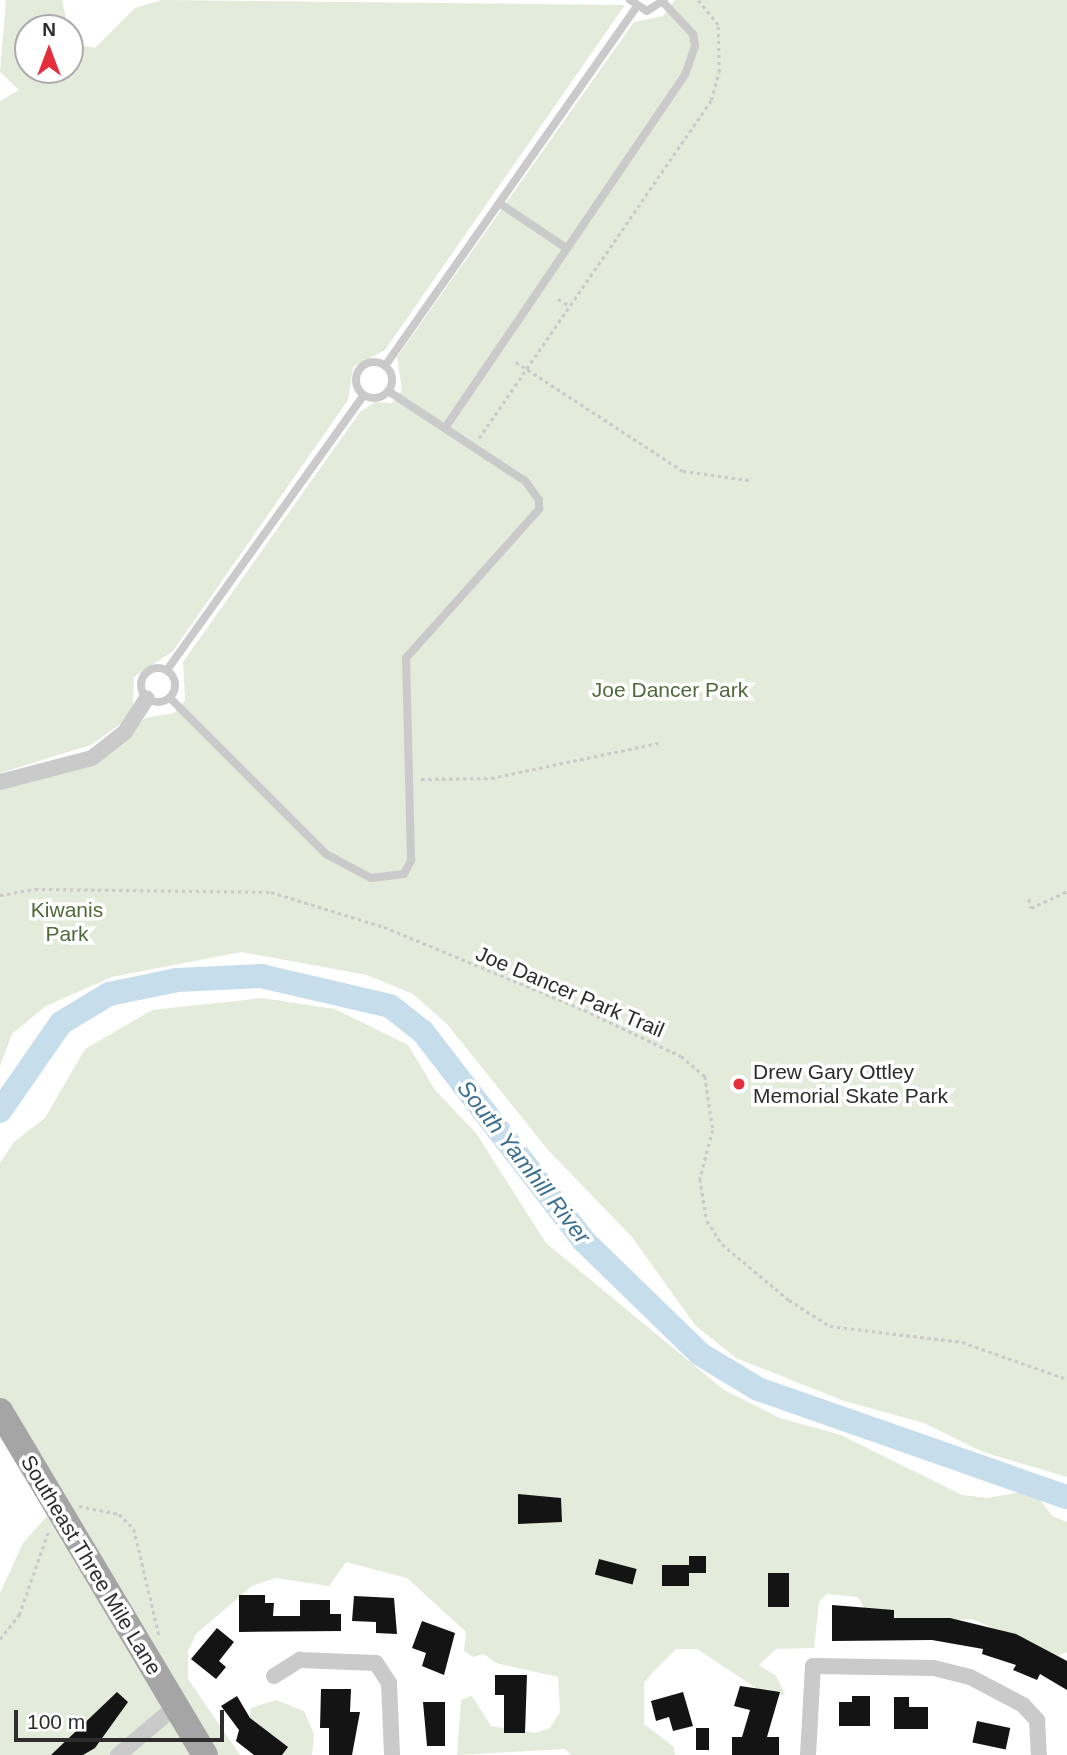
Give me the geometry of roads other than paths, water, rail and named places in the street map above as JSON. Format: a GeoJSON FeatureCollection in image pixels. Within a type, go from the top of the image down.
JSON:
{"type":"FeatureCollection","features":[{"type":"Feature","properties":{"kind":"main road","name":"Southeast Three Mile Lane"},"geometry":{"type":"LineString","coordinates":[[0,1411],[205,1755]]}},
{"type":"Feature","properties":{"kind":"street"},"geometry":{"type":"LineString","coordinates":[[0,782],[92,758],[125,732],[147,698]]}},
{"type":"Feature","properties":{"kind":"street"},"geometry":{"type":"LineString","coordinates":[[274,1676],[300,1660],[376,1663],[389,1683],[392,1755]]}},
{"type":"Feature","properties":{"kind":"street"},"geometry":{"type":"LineString","coordinates":[[808,1755],[813,1666],[934,1668],[970,1677],[1023,1705],[1037,1720],[1038,1755]]}},
{"type":"Feature","properties":{"kind":"street"},"geometry":{"type":"LineString","coordinates":[[118,1755],[175,1707]]}},
{"type":"Feature","properties":{"kind":"lane"},"geometry":{"type":"LineString","coordinates":[[385,366],[633,4],[648,11],[664,1],[692,34],[693,59],[445,428]]}},
{"type":"Feature","properties":{"kind":"lane"},"geometry":{"type":"LineString","coordinates":[[499,203],[566,248]]}},
{"type":"Feature","properties":{"kind":"lane"},"geometry":{"type":"LineString","coordinates":[[364,395],[356,380],[359,370],[368,363],[385,366]]}},
{"type":"Feature","properties":{"kind":"lane"},"geometry":{"type":"LineString","coordinates":[[385,366],[392,381],[388,391]]}},
{"type":"Feature","properties":{"kind":"lane"},"geometry":{"type":"LineString","coordinates":[[388,391],[445,428],[525,481],[539,509],[406,658],[411,860],[404,874],[391,880],[371,878],[326,854],[170,698],[147,698],[143,678],[151,670],[167,670],[364,395],[388,391]]}},
{"type":"Feature","properties":{"kind":"lane"},"geometry":{"type":"LineString","coordinates":[[167,670],[175,683],[170,698]]}},
{"type":"Feature","properties":{"kind":"waterway","name":"South Yamhill River"},"geometry":{"type":"LineString","coordinates":[[0,1111],[61,1023],[109,994],[177,980],[261,976],[390,1006],[423,1032],[584,1241],[700,1354],[758,1389],[1067,1497]]}},
{"type":"Feature","properties":{"kind":"place","name":"Drew Gary Ottley Memorial Skate Park"},"geometry":{"type":"Point","coordinates":[739,1084]}},
{"type":"Feature","properties":{"kind":"park label","name":"Joe Dancer Park"},"geometry":{"type":"Point","coordinates":[670,690]}},
{"type":"Feature","properties":{"kind":"park label","name":"Kiwanis Park"},"geometry":{"type":"Point","coordinates":[67,922]}}]}
